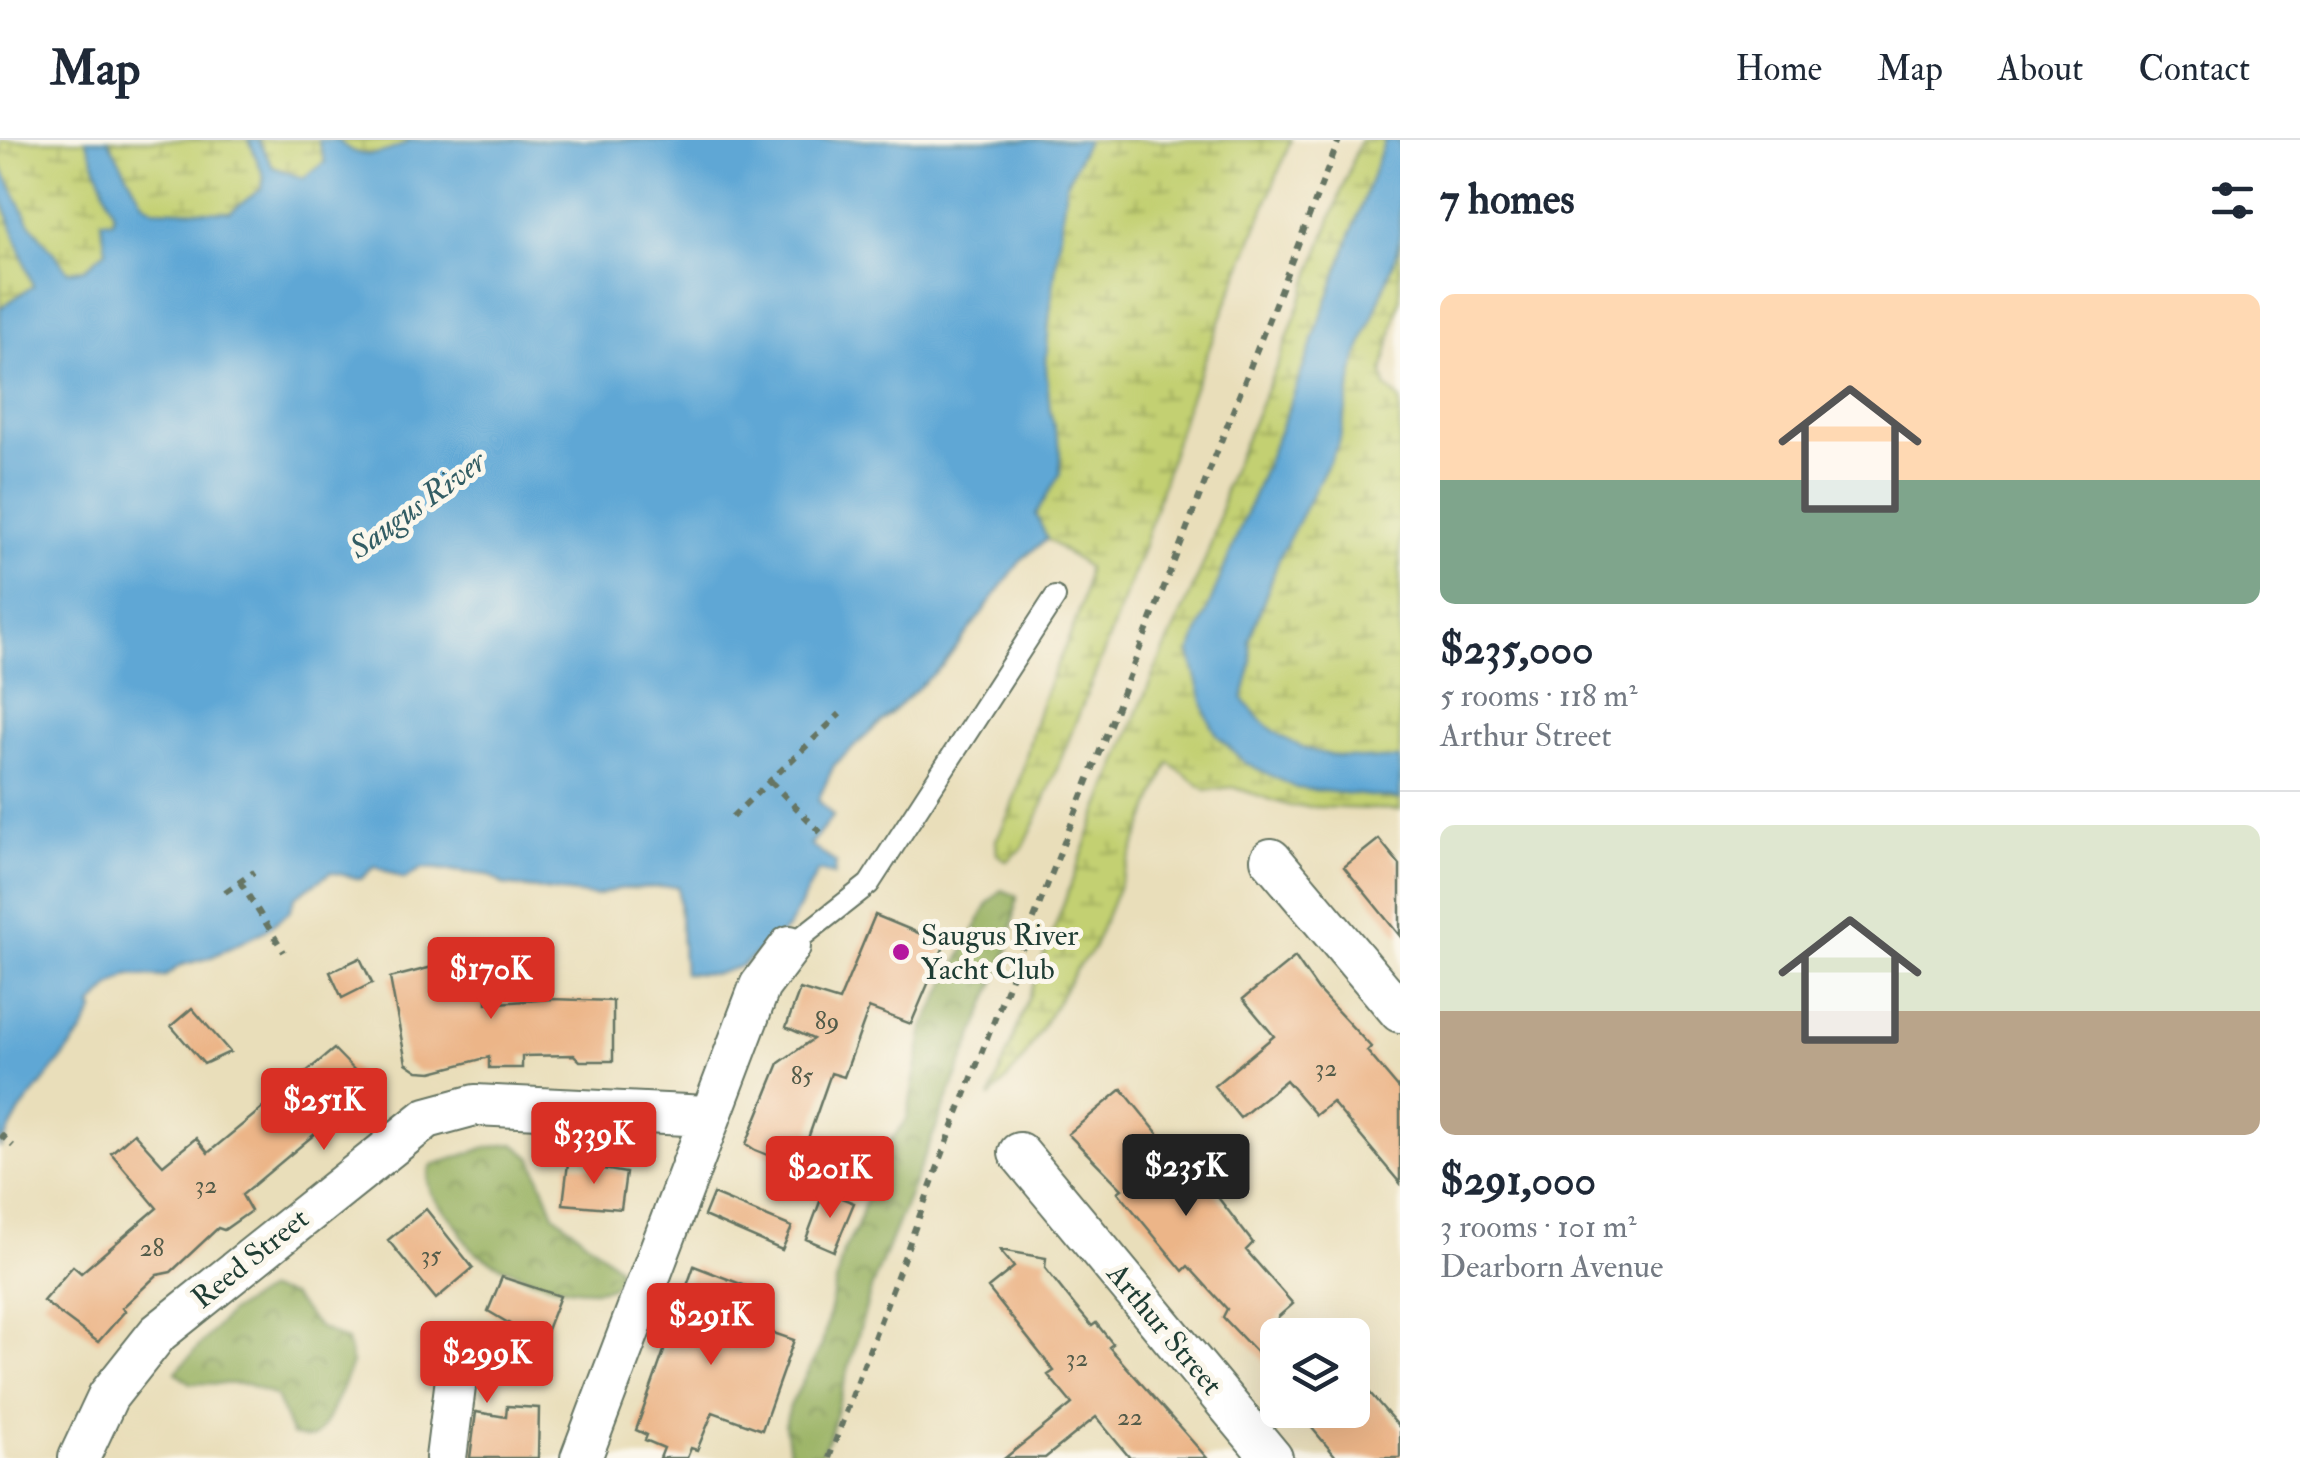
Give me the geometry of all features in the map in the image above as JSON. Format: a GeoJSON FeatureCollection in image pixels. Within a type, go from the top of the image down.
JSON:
{"type":"FeatureCollection","features":[{"type":"Feature","properties":{"kind":"street"},"geometry":{"type":"LineString","coordinates":[[1271,859],[1400,1012]]}},
{"type":"Feature","properties":{"kind":"street"},"geometry":{"type":"LineString","coordinates":[[580,1458],[760,986],[790,946]]}},
{"type":"Feature","properties":{"kind":"street","name":"Reed Street"},"geometry":{"type":"LineString","coordinates":[[79,1458],[108,1396],[158,1333],[427,1118],[475,1105],[708,1116]]}},
{"type":"Feature","properties":{"kind":"street","name":"Arthur Street"},"geometry":{"type":"LineString","coordinates":[[1019,1153],[1272,1458]]}},
{"type":"Feature","properties":{"kind":"street"},"geometry":{"type":"LineString","coordinates":[[446,1458],[460,1347]]}},
{"type":"Feature","properties":{"kind":"lane"},"geometry":{"type":"LineString","coordinates":[[790,946],[869,884],[1055,597]]}},
{"type":"Feature","properties":{"kind":"path"},"geometry":{"type":"LineString","coordinates":[[829,1458],[958,1114],[1339,140]]}},
{"type":"Feature","properties":{"kind":"path"},"geometry":{"type":"LineString","coordinates":[[732,817],[840,714]]}},
{"type":"Feature","properties":{"kind":"path"},"geometry":{"type":"LineString","coordinates":[[770,781],[822,834]]}},
{"type":"Feature","properties":{"kind":"path"},"geometry":{"type":"LineString","coordinates":[[225,892],[254,872]]}},
{"type":"Feature","properties":{"kind":"path"},"geometry":{"type":"LineString","coordinates":[[240,882],[284,952]]}},
{"type":"Feature","properties":{"kind":"path"},"geometry":{"type":"LineString","coordinates":[[0,1134],[12,1146]]}},
{"type":"Feature","properties":{"kind":"green space"},"geometry":{"type":"Polygon","coordinates":[[[0,140],[527,140],[0,502],[0,140]]]}},
{"type":"Feature","properties":{"kind":"green space"},"geometry":{"type":"Polygon","coordinates":[[[1038,140],[1291,140],[1185,410],[1143,548],[1103,654],[1023,848],[1007,861],[997,854],[996,840],[1017,792],[1046,690],[1076,621],[1087,567],[1047,539],[1022,559],[943,665],[834,765],[818,800],[833,816],[810,845],[836,863],[834,875],[818,871],[788,928],[741,966],[716,974],[684,973],[678,886],[618,889],[595,896],[504,885],[489,875],[439,869],[423,868],[404,879],[375,866],[361,879],[331,872],[295,897],[289,912],[264,931],[209,958],[181,965],[164,977],[129,975],[111,986],[92,1006],[94,1011],[80,1036],[20,1111],[0,1148],[0,1034],[1038,140]]]}},
{"type":"Feature","properties":{"kind":"green space"},"geometry":{"type":"Polygon","coordinates":[[[1360,140],[1400,140],[1400,299],[1383,372],[1386,387],[1400,400],[1400,810],[1290,806],[1233,787],[1206,790],[1169,762],[1093,949],[1076,969],[1021,1063],[990,1098],[1133,724],[1206,558],[1225,487],[1280,358],[1360,140]]]}},
{"type":"Feature","properties":{"kind":"green space"},"geometry":{"type":"Polygon","coordinates":[[[1002,890],[1017,896],[1010,945],[872,1286],[829,1437],[819,1458],[790,1458],[785,1425],[790,1406],[822,1345],[843,1252],[857,1227],[882,1152],[907,1119],[924,1027],[989,902],[1002,890]]]}},
{"type":"Feature","properties":{"kind":"green space"},"geometry":{"type":"Polygon","coordinates":[[[514,1144],[532,1158],[554,1214],[618,1267],[619,1278],[611,1287],[596,1290],[559,1286],[501,1266],[469,1247],[434,1197],[428,1182],[432,1165],[482,1149],[514,1144]]]}},
{"type":"Feature","properties":{"kind":"green space"},"geometry":{"type":"Polygon","coordinates":[[[267,1290],[291,1296],[318,1327],[347,1341],[352,1364],[325,1424],[312,1437],[292,1435],[276,1396],[247,1384],[190,1383],[176,1372],[230,1312],[267,1290]]]}},
{"type":"Feature","properties":{"kind":"water","name":"Saugus River"},"geometry":{"type":"Polygon","coordinates":[[[86,140],[108,140],[143,202],[154,209],[230,212],[262,188],[264,177],[249,140],[258,140],[273,167],[303,178],[325,162],[318,140],[338,140],[355,152],[373,154],[412,140],[1087,140],[1066,185],[1049,321],[1046,366],[1050,411],[1060,448],[1060,474],[1036,514],[1047,539],[1022,559],[943,665],[834,765],[818,800],[833,816],[810,845],[836,863],[834,875],[818,871],[788,928],[741,966],[716,974],[684,973],[678,886],[618,889],[595,896],[504,885],[489,875],[439,869],[423,868],[404,879],[375,866],[361,879],[331,872],[295,897],[289,912],[264,931],[209,958],[181,965],[164,977],[129,975],[111,986],[92,1006],[94,1011],[80,1036],[20,1111],[0,1148],[0,308],[33,286],[0,193],[0,164],[29,222],[68,271],[85,269],[106,250],[101,220],[112,221],[114,214],[86,140]]]}},
{"type":"Feature","properties":{"kind":"water"},"geometry":{"type":"Polygon","coordinates":[[[1385,140],[1400,140],[1400,238],[1357,358],[1339,443],[1280,556],[1249,641],[1252,662],[1243,699],[1276,733],[1313,751],[1354,758],[1400,759],[1400,799],[1296,788],[1244,762],[1217,735],[1207,716],[1190,653],[1289,407],[1385,140]]]}},
{"type":"Feature","properties":{"kind":"building"},"geometry":{"type":"Polygon","coordinates":[[[1379,839],[1400,865],[1400,936],[1344,867],[1379,839]]]}},
{"type":"Feature","properties":{"kind":"building"},"geometry":{"type":"Polygon","coordinates":[[[875,915],[945,944],[911,1024],[869,1008],[844,1077],[831,1073],[798,1167],[755,1150],[746,1144],[779,1063],[813,1039],[786,1027],[800,989],[839,1001],[875,915]]]}},
{"type":"Feature","properties":{"kind":"building"},"geometry":{"type":"Polygon","coordinates":[[[486,953],[487,1004],[550,999],[613,1001],[613,1061],[580,1061],[574,1055],[522,1056],[522,1068],[489,1068],[489,1057],[432,1072],[418,1071],[406,1063],[390,978],[486,953]]]}},
{"type":"Feature","properties":{"kind":"building"},"geometry":{"type":"Polygon","coordinates":[[[1295,957],[1318,990],[1371,1047],[1367,1051],[1400,1090],[1400,1183],[1332,1102],[1316,1115],[1286,1080],[1240,1118],[1214,1086],[1274,1036],[1243,999],[1295,957]]]}},
{"type":"Feature","properties":{"kind":"building"},"geometry":{"type":"Polygon","coordinates":[[[360,958],[372,983],[342,998],[330,972],[360,958]]]}},
{"type":"Feature","properties":{"kind":"building"},"geometry":{"type":"Polygon","coordinates":[[[192,1008],[230,1052],[204,1064],[171,1026],[192,1008]]]}},
{"type":"Feature","properties":{"kind":"building"},"geometry":{"type":"Polygon","coordinates":[[[334,1049],[368,1084],[371,1102],[341,1125],[338,1121],[331,1126],[328,1123],[242,1195],[251,1211],[224,1230],[218,1228],[171,1272],[157,1275],[122,1308],[125,1311],[98,1342],[43,1301],[73,1266],[81,1273],[157,1208],[111,1153],[134,1133],[163,1165],[196,1138],[208,1153],[334,1049]]]}},
{"type":"Feature","properties":{"kind":"building"},"geometry":{"type":"Polygon","coordinates":[[[1122,1089],[1180,1161],[1186,1157],[1253,1243],[1246,1250],[1293,1304],[1278,1318],[1260,1318],[1260,1356],[1223,1317],[1227,1309],[1188,1266],[1183,1271],[1118,1192],[1122,1189],[1068,1134],[1122,1089]]]}},
{"type":"Feature","properties":{"kind":"building"},"geometry":{"type":"Polygon","coordinates":[[[568,1163],[626,1173],[621,1209],[563,1204],[568,1163]]]}},
{"type":"Feature","properties":{"kind":"building"},"geometry":{"type":"Polygon","coordinates":[[[824,1191],[854,1203],[834,1251],[806,1239],[824,1191]]]}},
{"type":"Feature","properties":{"kind":"building"},"geometry":{"type":"Polygon","coordinates":[[[713,1194],[792,1227],[782,1250],[704,1216],[713,1194]]]}},
{"type":"Feature","properties":{"kind":"building"},"geometry":{"type":"Polygon","coordinates":[[[426,1209],[473,1268],[436,1299],[388,1240],[426,1209]]]}},
{"type":"Feature","properties":{"kind":"building"},"geometry":{"type":"Polygon","coordinates":[[[1000,1250],[1046,1258],[1045,1268],[1075,1306],[1092,1326],[1096,1323],[1113,1344],[1109,1347],[1207,1458],[1130,1458],[1096,1417],[1045,1458],[1005,1458],[1072,1404],[1048,1375],[1054,1371],[988,1288],[1014,1267],[1000,1250]]]}},
{"type":"Feature","properties":{"kind":"building"},"geometry":{"type":"Polygon","coordinates":[[[694,1266],[746,1286],[733,1319],[794,1340],[762,1430],[713,1412],[697,1450],[691,1448],[687,1458],[660,1458],[664,1448],[645,1440],[647,1435],[636,1430],[694,1266]]]}},
{"type":"Feature","properties":{"kind":"building"},"geometry":{"type":"Polygon","coordinates":[[[502,1277],[560,1296],[542,1343],[513,1332],[515,1327],[488,1311],[502,1277]]]}},
{"type":"Feature","properties":{"kind":"building"},"geometry":{"type":"Polygon","coordinates":[[[1370,1393],[1400,1428],[1400,1458],[1337,1458],[1312,1428],[1370,1428],[1370,1393]]]}},
{"type":"Feature","properties":{"kind":"building"},"geometry":{"type":"Polygon","coordinates":[[[507,1406],[539,1408],[538,1458],[470,1458],[476,1412],[506,1417],[507,1406]]]}},
{"type":"Feature","properties":{"kind":"place","name":"Saugus River Yacht Club"},"geometry":{"type":"Point","coordinates":[901,952]}}]}
